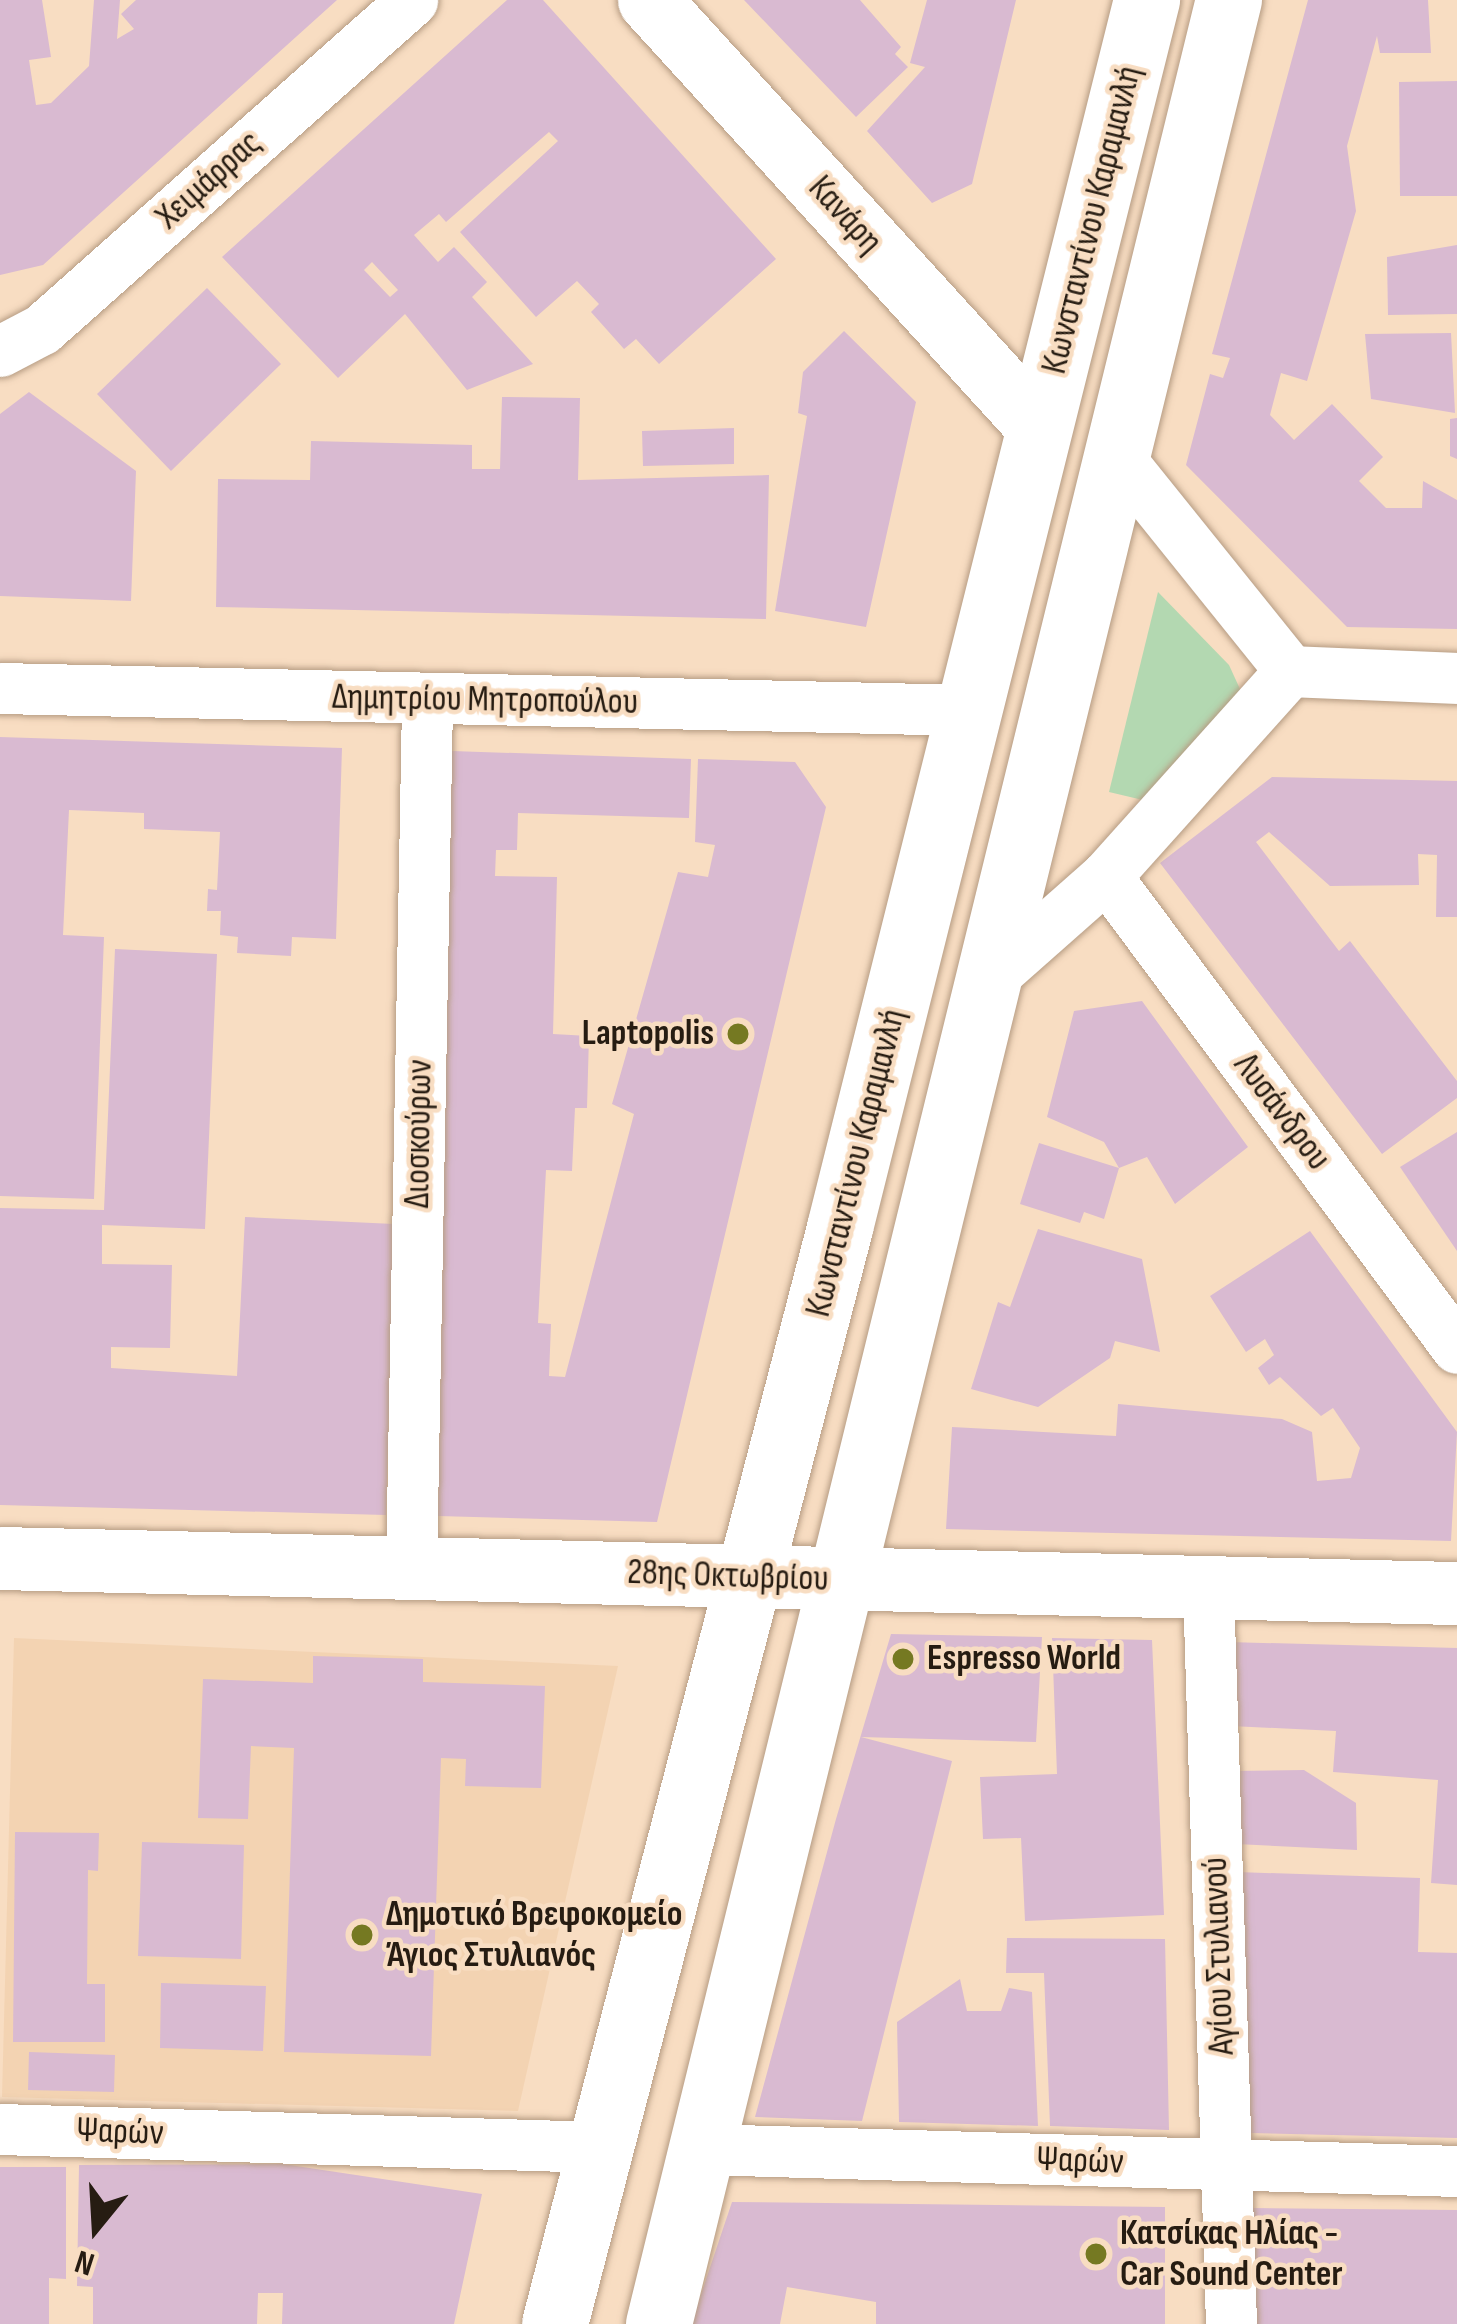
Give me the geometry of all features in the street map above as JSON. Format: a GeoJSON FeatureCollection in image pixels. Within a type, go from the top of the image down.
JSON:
{"type":"FeatureCollection","features":[{"type":"Feature","properties":{"kind":"main road","name":"Κωνσταντίνου Καραμανλή"},"geometry":{"type":"LineString","coordinates":[[555,2324],[970,710],[1147,0]]}},
{"type":"Feature","properties":{"kind":"main road"},"geometry":{"type":"LineString","coordinates":[[659,2324],[848,1579],[1229,0]]}},
{"type":"Feature","properties":{"kind":"street","name":"Χειμάρρας"},"geometry":{"type":"LineString","coordinates":[[0,351],[42,329],[412,0]]}},
{"type":"Feature","properties":{"kind":"street","name":"Κανάρη"},"geometry":{"type":"LineString","coordinates":[[650,0],[1040,429]]}},
{"type":"Feature","properties":{"kind":"street"},"geometry":{"type":"LineString","coordinates":[[1119,458],[1290,670],[1457,678]]}},
{"type":"Feature","properties":{"kind":"street"},"geometry":{"type":"LineString","coordinates":[[993,976],[1106,876],[1290,670]]}},
{"type":"Feature","properties":{"kind":"street","name":"Δημητρίου Μητροπούλου"},"geometry":{"type":"LineString","coordinates":[[0,688],[970,710]]}},
{"type":"Feature","properties":{"kind":"street","name":"Διοσκούρων"},"geometry":{"type":"LineString","coordinates":[[411,1568],[427,700]]}},
{"type":"Feature","properties":{"kind":"street","name":"Λυσάνδρου"},"geometry":{"type":"LineString","coordinates":[[1106,876],[1457,1348]]}},
{"type":"Feature","properties":{"kind":"street","name":"28ης Οκτωβρίου"},"geometry":{"type":"LineString","coordinates":[[0,1558],[1457,1593]]}},
{"type":"Feature","properties":{"kind":"street","name":"Αγίου Στυλιανού"},"geometry":{"type":"LineString","coordinates":[[1208,1588],[1232,2324]]}},
{"type":"Feature","properties":{"kind":"street","name":"Ψαρών"},"geometry":{"type":"LineString","coordinates":[[0,2128],[601,2147]]}},
{"type":"Feature","properties":{"kind":"street","name":"Ψαρών"},"geometry":{"type":"LineString","coordinates":[[703,2149],[1457,2171]]}},
{"type":"Feature","properties":{"kind":"shaded area"},"geometry":{"type":"Polygon","coordinates":[[[14,1638],[618,1666],[518,2111],[2,2097],[14,1638]]]}},
{"type":"Feature","properties":{"kind":"green space"},"geometry":{"type":"Polygon","coordinates":[[[1158,592],[1229,665],[1245,700],[1147,801],[1109,792],[1158,592]]]}},
{"type":"Feature","properties":{"kind":"building"},"geometry":{"type":"Polygon","coordinates":[[[0,0],[42,0],[51,57],[29,60],[36,105],[51,103],[89,66],[94,0],[120,0],[117,39],[134,29],[121,14],[136,0],[337,0],[43,265],[0,275],[0,0]]]}},
{"type":"Feature","properties":{"kind":"building"},"geometry":{"type":"Polygon","coordinates":[[[507,0],[543,0],[776,259],[659,364],[636,339],[624,349],[591,312],[599,304],[577,281],[536,317],[460,232],[558,141],[549,132],[446,222],[439,214],[414,235],[438,262],[454,247],[487,282],[472,297],[533,364],[467,390],[405,314],[338,378],[222,257],[507,0]],[[372,262],[364,270],[390,297],[398,290],[372,262]]]}},
{"type":"Feature","properties":{"kind":"building"},"geometry":{"type":"Polygon","coordinates":[[[744,0],[860,0],[901,47],[895,54],[908,67],[856,117],[744,0]]]}},
{"type":"Feature","properties":{"kind":"building"},"geometry":{"type":"Polygon","coordinates":[[[927,0],[1016,0],[972,184],[932,203],[867,131],[925,67],[910,63],[927,0]]]}},
{"type":"Feature","properties":{"kind":"building"},"geometry":{"type":"Polygon","coordinates":[[[1308,0],[1428,0],[1431,53],[1380,53],[1377,36],[1347,146],[1356,211],[1307,381],[1281,373],[1270,415],[1294,440],[1332,404],[1383,457],[1359,481],[1386,508],[1422,508],[1423,481],[1457,500],[1457,629],[1347,627],[1186,465],[1210,374],[1223,378],[1230,358],[1212,354],[1308,0]]]}},
{"type":"Feature","properties":{"kind":"building"},"geometry":{"type":"Polygon","coordinates":[[[1457,81],[1457,196],[1400,196],[1399,82],[1457,81]]]}},
{"type":"Feature","properties":{"kind":"building"},"geometry":{"type":"Polygon","coordinates":[[[1457,245],[1457,314],[1388,315],[1387,257],[1457,245]]]}},
{"type":"Feature","properties":{"kind":"building"},"geometry":{"type":"Polygon","coordinates":[[[207,288],[281,364],[171,471],[97,394],[207,288]]]}},
{"type":"Feature","properties":{"kind":"building"},"geometry":{"type":"Polygon","coordinates":[[[844,331],[916,402],[866,627],[775,611],[807,416],[798,413],[803,372],[844,331]]]}},
{"type":"Feature","properties":{"kind":"building"},"geometry":{"type":"Polygon","coordinates":[[[1451,333],[1455,413],[1371,399],[1365,334],[1451,333]]]}},
{"type":"Feature","properties":{"kind":"building"},"geometry":{"type":"Polygon","coordinates":[[[29,392],[136,471],[131,601],[0,596],[0,414],[29,392]]]}},
{"type":"Feature","properties":{"kind":"building"},"geometry":{"type":"Polygon","coordinates":[[[502,397],[580,398],[578,480],[769,475],[766,619],[216,607],[218,479],[310,480],[311,441],[472,445],[472,469],[500,469],[502,397]]]}},
{"type":"Feature","properties":{"kind":"building"},"geometry":{"type":"Polygon","coordinates":[[[1457,418],[1457,459],[1450,456],[1450,419],[1457,418]]]}},
{"type":"Feature","properties":{"kind":"building"},"geometry":{"type":"Polygon","coordinates":[[[734,428],[734,464],[643,466],[642,431],[734,428]]]}},
{"type":"Feature","properties":{"kind":"building"},"geometry":{"type":"Polygon","coordinates":[[[0,737],[342,748],[336,939],[292,937],[291,956],[237,953],[238,937],[220,935],[221,911],[207,911],[208,889],[217,890],[220,832],[144,829],[144,813],[69,810],[63,935],[104,937],[94,1199],[0,1196],[0,737]]]}},
{"type":"Feature","properties":{"kind":"building"},"geometry":{"type":"Polygon","coordinates":[[[452,751],[691,759],[689,818],[518,813],[517,850],[496,850],[495,876],[557,877],[553,1034],[589,1036],[587,1108],[575,1108],[572,1171],[546,1170],[538,1323],[551,1324],[549,1376],[565,1377],[634,1114],[612,1104],[678,872],[708,877],[715,845],[695,842],[698,759],[795,762],[826,807],[657,1522],[438,1516],[452,751]]]}},
{"type":"Feature","properties":{"kind":"building"},"geometry":{"type":"Polygon","coordinates":[[[1272,777],[1457,781],[1457,917],[1436,917],[1437,855],[1418,854],[1419,885],[1330,886],[1269,832],[1256,842],[1339,951],[1350,941],[1457,1081],[1457,1098],[1382,1154],[1160,863],[1272,777]]]}},
{"type":"Feature","properties":{"kind":"building"},"geometry":{"type":"Polygon","coordinates":[[[115,949],[217,954],[205,1229],[102,1225],[102,1264],[172,1265],[170,1348],[111,1347],[111,1368],[237,1376],[245,1217],[394,1224],[386,1515],[0,1505],[0,1208],[104,1210],[115,949]]]}},
{"type":"Feature","properties":{"kind":"building"},"geometry":{"type":"Polygon","coordinates":[[[1142,1001],[1248,1147],[1175,1204],[1147,1157],[1119,1168],[1104,1142],[1047,1117],[1074,1011],[1142,1001]]]}},
{"type":"Feature","properties":{"kind":"building"},"geometry":{"type":"Polygon","coordinates":[[[1457,1132],[1457,1251],[1400,1167],[1457,1132]]]}},
{"type":"Feature","properties":{"kind":"building"},"geometry":{"type":"Polygon","coordinates":[[[1039,1143],[1119,1168],[1104,1219],[1084,1212],[1080,1223],[1020,1204],[1039,1143]]]}},
{"type":"Feature","properties":{"kind":"building"},"geometry":{"type":"Polygon","coordinates":[[[1038,1229],[1142,1259],[1160,1352],[1115,1341],[1110,1358],[1038,1407],[971,1389],[998,1302],[1010,1307],[1038,1229]]]}},
{"type":"Feature","properties":{"kind":"building"},"geometry":{"type":"Polygon","coordinates":[[[1310,1231],[1457,1432],[1451,1541],[946,1529],[952,1427],[1116,1436],[1118,1404],[1282,1419],[1312,1432],[1317,1481],[1351,1478],[1360,1448],[1333,1408],[1321,1416],[1280,1377],[1269,1385],[1258,1368],[1274,1355],[1265,1339],[1246,1352],[1210,1296],[1310,1231]]]}},
{"type":"Feature","properties":{"kind":"building"},"geometry":{"type":"Polygon","coordinates":[[[891,1634],[1042,1637],[1036,1742],[861,1737],[952,1761],[862,2121],[755,2117],[836,1819],[891,1634]]]}},
{"type":"Feature","properties":{"kind":"building"},"geometry":{"type":"Polygon","coordinates":[[[1052,1638],[1152,1640],[1164,1915],[1025,1921],[1021,1838],[983,1839],[980,1777],[1057,1774],[1052,1638]]]}},
{"type":"Feature","properties":{"kind":"building"},"geometry":{"type":"Polygon","coordinates":[[[1227,1642],[1457,1648],[1457,1885],[1431,1883],[1438,1780],[1333,1772],[1336,1731],[1231,1726],[1227,1642]]]}},
{"type":"Feature","properties":{"kind":"building","name":"Δημοτικό Βρεφοκομείο Άγιος Στυλιανός"},"geometry":{"type":"Polygon","coordinates":[[[313,1656],[423,1659],[423,1682],[545,1686],[541,1788],[465,1786],[466,1759],[441,1758],[431,2056],[284,2052],[294,1748],[251,1746],[248,1819],[198,1818],[203,1679],[313,1683],[313,1656]]]}},
{"type":"Feature","properties":{"kind":"building"},"geometry":{"type":"Polygon","coordinates":[[[1304,1770],[1356,1803],[1357,1850],[1236,1844],[1233,1771],[1304,1770]]]}},
{"type":"Feature","properties":{"kind":"building"},"geometry":{"type":"Polygon","coordinates":[[[15,1832],[99,1833],[98,1871],[88,1870],[87,1984],[105,1984],[105,2042],[13,2042],[15,1832]]]}},
{"type":"Feature","properties":{"kind":"building"},"geometry":{"type":"Polygon","coordinates":[[[142,1842],[244,1845],[241,1959],[138,1956],[142,1842]]]}},
{"type":"Feature","properties":{"kind":"building"},"geometry":{"type":"Polygon","coordinates":[[[1237,1872],[1420,1878],[1418,1952],[1457,1953],[1457,2138],[1249,2133],[1237,1872]]]}},
{"type":"Feature","properties":{"kind":"building"},"geometry":{"type":"Polygon","coordinates":[[[1007,1938],[1165,1939],[1169,2130],[1050,2126],[1044,1973],[1006,1973],[1007,1938]]]}},
{"type":"Feature","properties":{"kind":"building"},"geometry":{"type":"Polygon","coordinates":[[[960,1979],[967,2011],[1001,2011],[1009,1988],[1032,1992],[1038,2126],[899,2122],[897,2022],[960,1979]]]}},
{"type":"Feature","properties":{"kind":"building"},"geometry":{"type":"Polygon","coordinates":[[[161,1983],[266,1986],[263,2051],[160,2048],[161,1983]]]}},
{"type":"Feature","properties":{"kind":"building"},"geometry":{"type":"Polygon","coordinates":[[[29,2052],[115,2055],[114,2092],[28,2090],[29,2052]]]}},
{"type":"Feature","properties":{"kind":"building"},"geometry":{"type":"Polygon","coordinates":[[[283,2164],[482,2194],[454,2324],[282,2324],[283,2293],[258,2293],[257,2324],[93,2324],[93,2287],[77,2286],[79,2165],[283,2164]]]}},
{"type":"Feature","properties":{"kind":"building"},"geometry":{"type":"Polygon","coordinates":[[[0,2167],[66,2167],[66,2279],[49,2278],[49,2324],[0,2324],[0,2167]]]}},
{"type":"Feature","properties":{"kind":"building"},"geometry":{"type":"Polygon","coordinates":[[[732,2202],[1165,2207],[1165,2324],[876,2324],[876,2302],[787,2287],[780,2324],[691,2324],[732,2202]]]}},
{"type":"Feature","properties":{"kind":"building"},"geometry":{"type":"Polygon","coordinates":[[[1252,2208],[1457,2210],[1457,2324],[1254,2324],[1252,2208]]]}},
{"type":"Feature","properties":{"kind":"place","name":"Laptopolis"},"geometry":{"type":"Point","coordinates":[738,1034]}},
{"type":"Feature","properties":{"kind":"place","name":"Espresso World"},"geometry":{"type":"Point","coordinates":[903,1659]}},
{"type":"Feature","properties":{"kind":"place","name":"Δημοτικό Βρεφοκομείο Άγιος Στυλιανός"},"geometry":{"type":"Point","coordinates":[362,1935]}},
{"type":"Feature","properties":{"kind":"place","name":"Κατσίκας Ηλίας - Car Sound Center"},"geometry":{"type":"Point","coordinates":[1096,2254]}}]}
